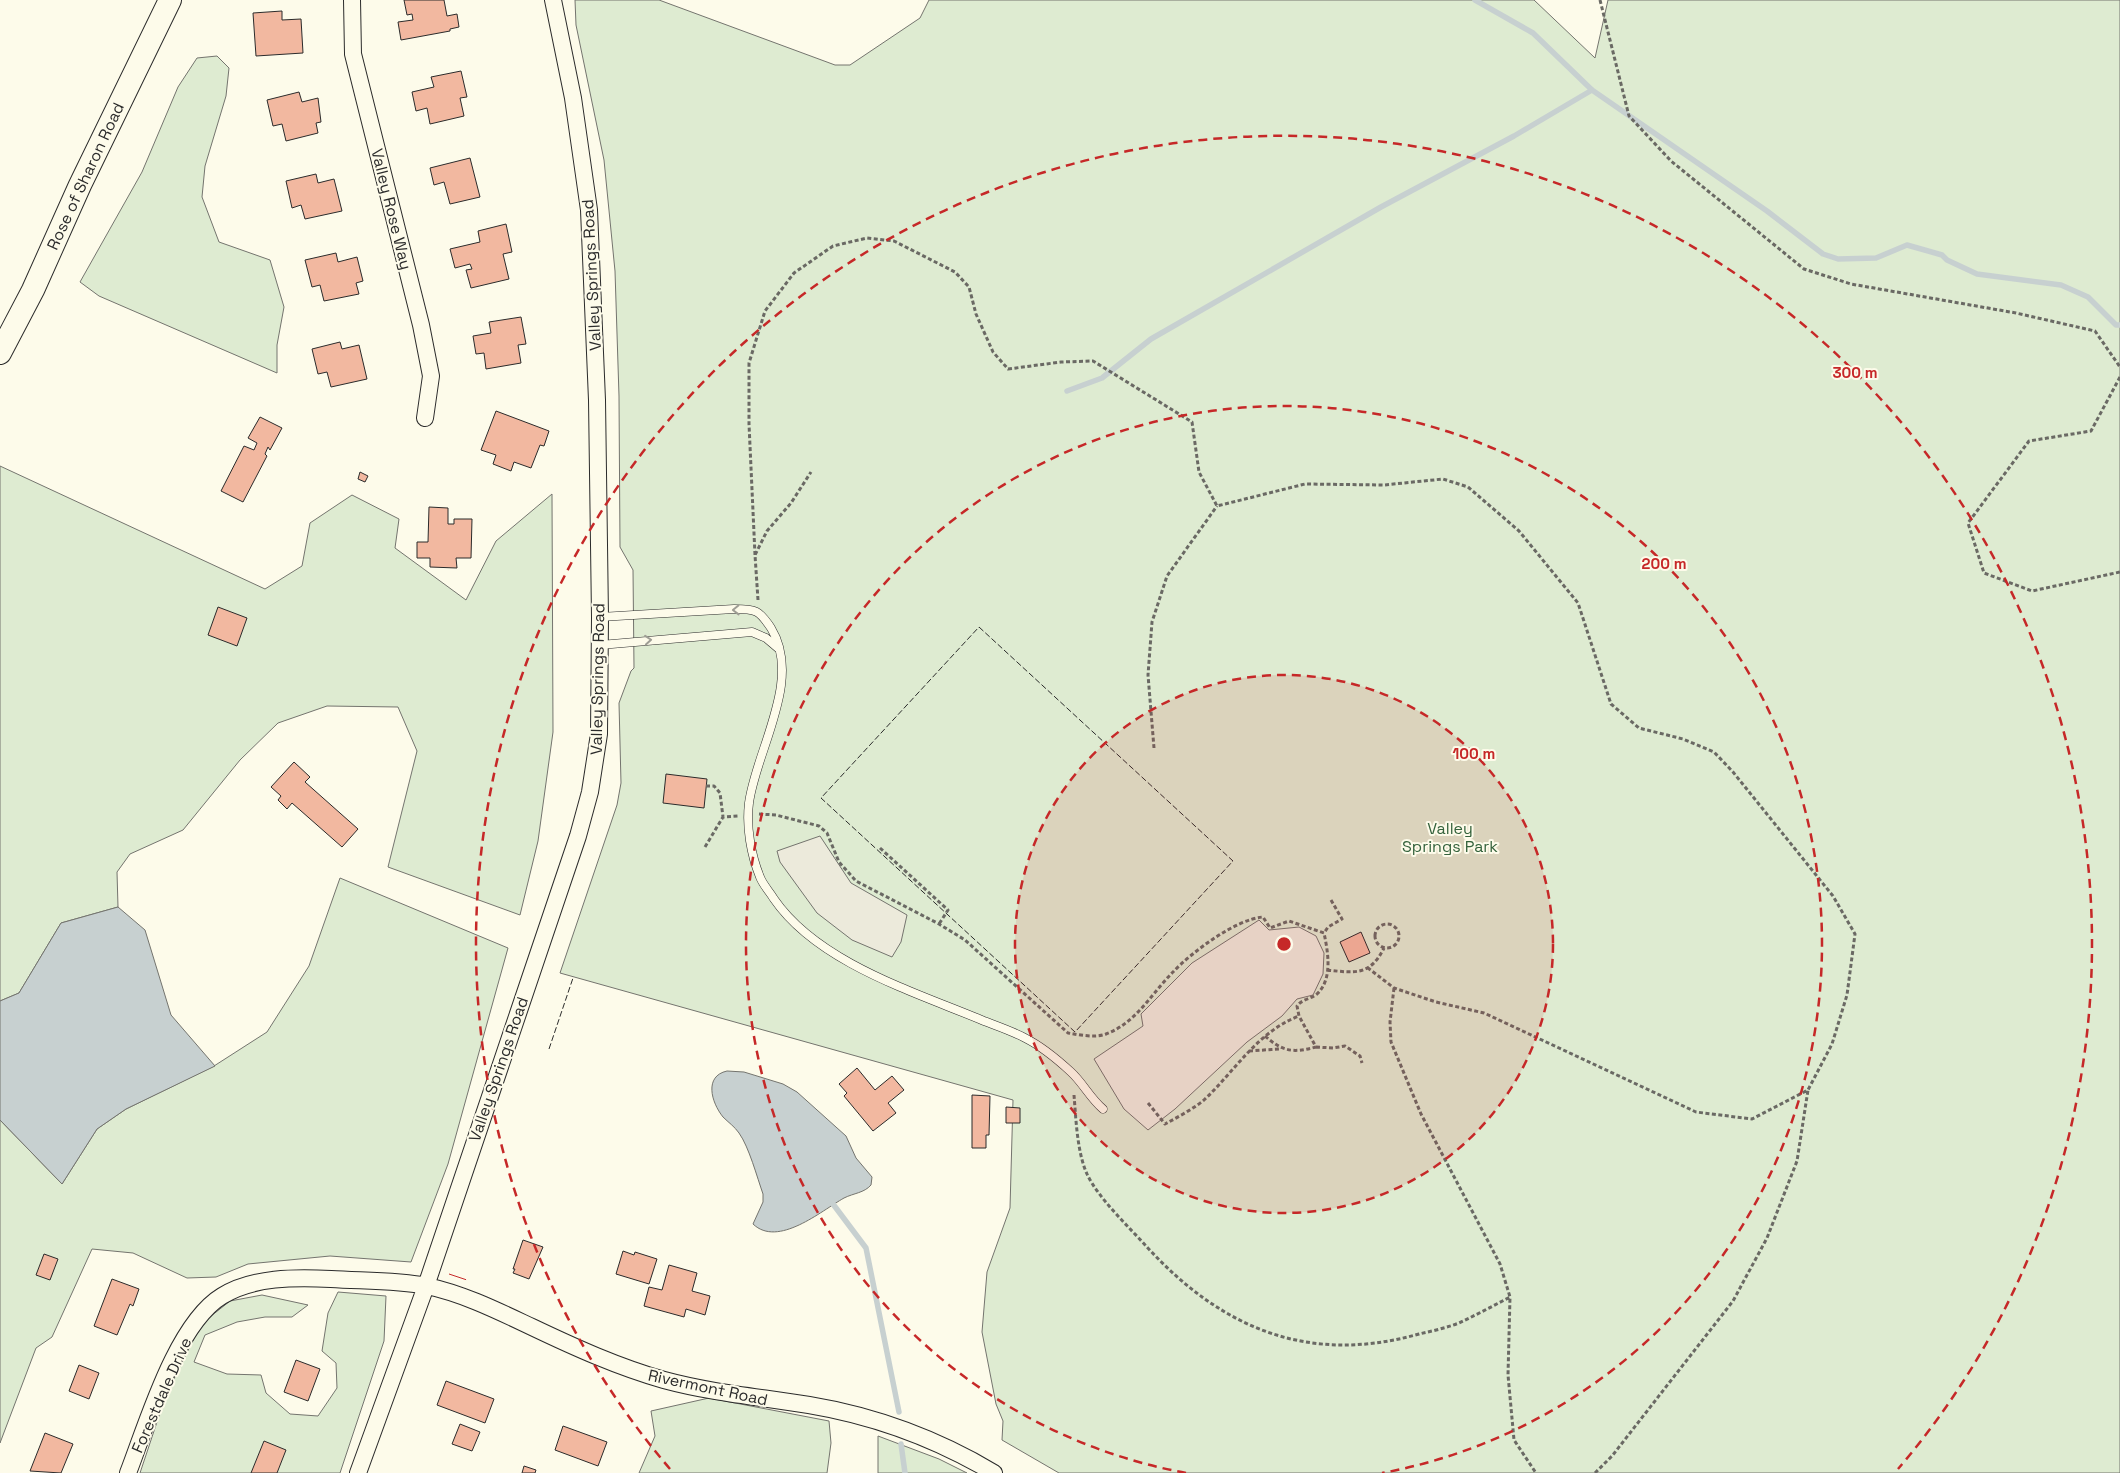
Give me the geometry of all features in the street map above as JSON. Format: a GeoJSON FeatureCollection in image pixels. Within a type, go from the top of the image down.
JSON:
{"type":"FeatureCollection","features":[{"type":"Feature","properties":{"kind":"street","name":"Rose of Sharon Road"},"geometry":{"type":"LineString","coordinates":[[0,353],[33,290],[80,186],[170,0]]}},
{"type":"Feature","properties":{"kind":"street","name":"Valley Rose Way"},"geometry":{"type":"LineString","coordinates":[[352,0],[353,54],[421,325],[431,376],[425,418]]}},
{"type":"Feature","properties":{"kind":"street","name":"Valley Springs Road"},"geometry":{"type":"LineString","coordinates":[[358,1473],[426,1286],[578,836],[587,801],[599,734],[600,617],[593,254],[584,166],[574,98],[553,0]]}},
{"type":"Feature","properties":{"kind":"street","name":"Forestdale Drive"},"geometry":{"type":"LineString","coordinates":[[128,1473],[173,1360],[196,1319],[222,1295],[239,1287],[290,1278],[318,1278],[426,1286]]}},
{"type":"Feature","properties":{"kind":"street","name":"Rivermont Road"},"geometry":{"type":"LineString","coordinates":[[426,1286],[472,1301],[615,1364],[654,1377],[744,1397],[809,1405],[880,1421],[942,1444],[994,1473]]}},
{"type":"Feature","properties":{"kind":"lane"},"geometry":{"type":"LineString","coordinates":[[600,617],[734,609],[753,610],[760,613],[775,635],[779,649],[781,687],[761,755],[748,814],[752,850],[760,879],[786,916],[823,946],[870,972],[1026,1038],[1072,1072],[1091,1099],[1103,1109]]}},
{"type":"Feature","properties":{"kind":"lane"},"geometry":{"type":"LineString","coordinates":[[600,645],[752,632],[766,638],[779,649]]}},
{"type":"Feature","properties":{"kind":"path"},"geometry":{"type":"LineString","coordinates":[[1600,0],[1629,116],[1671,161],[1804,269],[1851,284],[2016,313],[2095,331],[2120,367]]}},
{"type":"Feature","properties":{"kind":"path"},"geometry":{"type":"LineString","coordinates":[[760,613],[755,556],[749,424],[749,362],[765,311],[794,273],[834,246],[867,238],[894,241],[955,272],[969,286],[976,314],[993,352],[1008,369],[1061,362],[1093,361],[1192,422],[1199,472],[1217,506]]}},
{"type":"Feature","properties":{"kind":"path"},"geometry":{"type":"LineString","coordinates":[[2120,378],[2091,431],[2029,441],[1968,523],[1984,573],[2032,591],[2120,572]]}},
{"type":"Feature","properties":{"kind":"path"},"geometry":{"type":"LineString","coordinates":[[755,556],[767,531],[791,503],[811,472]]}},
{"type":"Feature","properties":{"kind":"path"},"geometry":{"type":"LineString","coordinates":[[1154,748],[1148,675],[1152,622],[1167,576],[1217,506],[1305,484],[1384,485],[1443,479],[1468,487],[1519,531],[1578,603],[1611,704],[1638,728],[1683,739],[1714,752],[1733,772],[1832,896],[1855,934],[1845,1003],[1832,1044],[1808,1090],[1797,1161],[1767,1238],[1741,1286],[1721,1317],[1612,1456],[1595,1473]]}},
{"type":"Feature","properties":{"kind":"path"},"geometry":{"type":"LineString","coordinates":[[705,847],[723,818],[720,793],[714,786],[706,786]]}},
{"type":"Feature","properties":{"kind":"path"},"geometry":{"type":"LineString","coordinates":[[723,818],[748,814],[776,815],[819,826],[827,833],[840,862],[856,881],[939,924],[965,940],[1068,1033],[1086,1036],[1105,1035],[1124,1025],[1141,1009],[1174,971],[1216,937],[1255,917],[1264,916],[1270,928],[1289,921],[1324,933]]}},
{"type":"Feature","properties":{"kind":"path"},"geometry":{"type":"LineString","coordinates":[[880,848],[948,910],[939,924]]}},
{"type":"Feature","properties":{"kind":"path"},"geometry":{"type":"LineString","coordinates":[[1316,1047],[1299,1016],[1296,1006],[1300,1001],[1317,994],[1324,982],[1328,953],[1324,933],[1328,927],[1342,919],[1331,900]]}},
{"type":"Feature","properties":{"kind":"path"},"geometry":{"type":"LineString","coordinates":[[1327,970],[1355,973],[1368,968],[1378,960],[1384,948],[1395,945],[1400,935],[1394,925],[1388,923],[1377,928],[1374,936],[1377,943],[1384,948]]}},
{"type":"Feature","properties":{"kind":"path"},"geometry":{"type":"LineString","coordinates":[[1368,968],[1394,988],[1436,1002],[1484,1013],[1696,1112],[1752,1119],[1808,1090]]}},
{"type":"Feature","properties":{"kind":"path"},"geometry":{"type":"LineString","coordinates":[[1394,988],[1390,1022],[1391,1042],[1421,1114],[1490,1241],[1500,1264],[1510,1297],[1508,1375],[1514,1440],[1536,1473]]}},
{"type":"Feature","properties":{"kind":"path"},"geometry":{"type":"LineString","coordinates":[[1148,1103],[1165,1124],[1204,1100],[1249,1051],[1283,1023],[1299,1016]]}},
{"type":"Feature","properties":{"kind":"path"},"geometry":{"type":"LineString","coordinates":[[1266,1036],[1279,1048]]}},
{"type":"Feature","properties":{"kind":"path"},"geometry":{"type":"LineString","coordinates":[[1249,1051],[1279,1048],[1301,1051],[1316,1047],[1333,1048],[1345,1046],[1360,1056],[1362,1063]]}},
{"type":"Feature","properties":{"kind":"path"},"geometry":{"type":"LineString","coordinates":[[1072,1072],[1078,1137],[1087,1174],[1101,1193],[1171,1273],[1213,1306],[1258,1330],[1306,1344],[1347,1346],[1388,1343],[1457,1324],[1510,1297]]}},
{"type":"Feature","properties":{"kind":"green space","name":"Valley Springs Park"},"geometry":{"type":"Polygon","coordinates":[[[575,0],[659,0],[835,65],[850,65],[920,18],[929,0],[1534,0],[1595,58],[1608,0],[2120,0],[2120,1473],[1059,1473],[1002,1440],[1003,1421],[996,1404],[982,1332],[987,1272],[1010,1208],[1013,1100],[560,973],[617,805],[621,783],[619,703],[631,671],[634,668],[633,570],[620,547],[619,396],[615,271],[604,160],[576,25],[575,0]]]}},
{"type":"Feature","properties":{"kind":"green space"},"geometry":{"type":"Polygon","coordinates":[[[217,56],[229,68],[226,96],[205,166],[202,197],[219,242],[270,260],[284,307],[277,345],[277,373],[99,296],[80,282],[142,172],[178,87],[197,58],[217,56]]]}},
{"type":"Feature","properties":{"kind":"green space"},"geometry":{"type":"Polygon","coordinates":[[[0,466],[265,589],[302,566],[310,523],[352,495],[399,519],[395,548],[466,600],[496,541],[552,494],[553,732],[538,841],[520,915],[388,867],[417,751],[398,707],[327,706],[278,723],[240,760],[183,830],[130,854],[117,872],[118,907],[61,923],[19,993],[0,1001],[0,466]]]}},
{"type":"Feature","properties":{"kind":"green space"},"geometry":{"type":"Polygon","coordinates":[[[340,878],[508,948],[448,1164],[411,1262],[330,1256],[248,1264],[216,1277],[187,1278],[133,1253],[92,1249],[52,1337],[36,1348],[0,1443],[0,1120],[62,1184],[97,1129],[126,1109],[214,1066],[267,1032],[309,966],[340,878]]]}},
{"type":"Feature","properties":{"kind":"green space"},"geometry":{"type":"Polygon","coordinates":[[[338,1292],[386,1296],[384,1341],[340,1473],[140,1473],[166,1395],[201,1324],[230,1301],[262,1295],[308,1305],[292,1317],[265,1317],[237,1322],[205,1335],[194,1362],[227,1374],[261,1375],[266,1393],[290,1414],[318,1416],[337,1388],[336,1363],[322,1351],[328,1313],[338,1292]]]}},
{"type":"Feature","properties":{"kind":"green space"},"geometry":{"type":"Polygon","coordinates":[[[709,1398],[829,1421],[831,1443],[827,1473],[639,1473],[655,1436],[651,1411],[709,1398]]]}},
{"type":"Feature","properties":{"kind":"green space"},"geometry":{"type":"Polygon","coordinates":[[[878,1436],[939,1459],[967,1473],[878,1473],[878,1436]]]}},
{"type":"Feature","properties":{"kind":"shaded area"},"geometry":{"type":"Polygon","coordinates":[[[820,836],[851,883],[907,915],[901,942],[892,957],[852,940],[817,913],[780,862],[777,851],[820,836]]]}},
{"type":"Feature","properties":{"kind":"shaded area"},"geometry":{"type":"Polygon","coordinates":[[[118,907],[145,930],[171,1015],[215,1066],[126,1109],[97,1129],[62,1184],[0,1120],[0,1001],[19,993],[61,923],[118,907]]]}},
{"type":"Feature","properties":{"kind":"shaded area"},"geometry":{"type":"Polygon","coordinates":[[[1259,920],[1269,930],[1299,927],[1316,936],[1324,953],[1323,974],[1313,995],[1297,999],[1282,1016],[1247,1042],[1175,1109],[1148,1130],[1124,1109],[1094,1059],[1143,1026],[1141,1014],[1192,963],[1259,920]]]}},
{"type":"Feature","properties":{"kind":"shaded area"},"geometry":{"type":"Polygon","coordinates":[[[727,1071],[744,1072],[783,1084],[797,1092],[846,1136],[856,1158],[872,1177],[871,1185],[787,1230],[775,1232],[763,1230],[753,1224],[763,1202],[763,1194],[743,1139],[736,1129],[723,1117],[713,1097],[712,1084],[715,1078],[727,1071]]]}},
{"type":"Feature","properties":{"kind":"building"},"geometry":{"type":"Polygon","coordinates":[[[404,0],[444,0],[447,16],[457,14],[459,27],[450,29],[450,31],[401,40],[398,22],[413,20],[412,14],[407,15],[404,0]]]}},
{"type":"Feature","properties":{"kind":"building"},"geometry":{"type":"Polygon","coordinates":[[[282,11],[282,20],[301,19],[303,53],[256,56],[253,13],[282,11]]]}},
{"type":"Feature","properties":{"kind":"building"},"geometry":{"type":"Polygon","coordinates":[[[461,71],[467,97],[460,98],[464,116],[430,124],[427,108],[416,111],[412,92],[434,87],[431,77],[461,71]]]}},
{"type":"Feature","properties":{"kind":"building"},"geometry":{"type":"Polygon","coordinates":[[[299,92],[302,102],[318,98],[321,122],[316,123],[318,133],[286,141],[282,124],[273,126],[267,100],[299,92]]]}},
{"type":"Feature","properties":{"kind":"building"},"geometry":{"type":"Polygon","coordinates":[[[470,158],[480,197],[450,204],[444,182],[434,185],[430,168],[470,158]]]}},
{"type":"Feature","properties":{"kind":"building"},"geometry":{"type":"Polygon","coordinates":[[[316,174],[318,183],[334,179],[342,211],[305,219],[301,205],[292,208],[286,181],[316,174]]]}},
{"type":"Feature","properties":{"kind":"building"},"geometry":{"type":"Polygon","coordinates":[[[506,224],[512,252],[503,254],[509,279],[471,288],[466,270],[472,269],[470,264],[455,268],[450,249],[480,242],[478,231],[506,224]]]}},
{"type":"Feature","properties":{"kind":"building"},"geometry":{"type":"Polygon","coordinates":[[[336,253],[338,262],[357,257],[363,281],[356,283],[359,294],[324,301],[320,285],[312,287],[305,260],[336,253]]]}},
{"type":"Feature","properties":{"kind":"building"},"geometry":{"type":"Polygon","coordinates":[[[521,317],[526,344],[518,345],[521,363],[486,369],[484,353],[476,354],[473,336],[491,333],[489,322],[521,317]]]}},
{"type":"Feature","properties":{"kind":"building"},"geometry":{"type":"Polygon","coordinates":[[[340,342],[342,349],[359,345],[367,379],[331,387],[327,372],[318,374],[312,349],[340,342]]]}},
{"type":"Feature","properties":{"kind":"building"},"geometry":{"type":"Polygon","coordinates":[[[496,411],[549,431],[544,446],[540,445],[531,468],[514,462],[511,471],[493,464],[496,455],[481,450],[496,411]]]}},
{"type":"Feature","properties":{"kind":"building"},"geometry":{"type":"Polygon","coordinates":[[[260,417],[282,428],[270,450],[268,447],[265,454],[267,456],[243,502],[221,491],[244,446],[254,450],[257,443],[248,438],[260,417]]]}},
{"type":"Feature","properties":{"kind":"building"},"geometry":{"type":"Polygon","coordinates":[[[360,472],[368,476],[365,482],[358,479],[360,472]]]}},
{"type":"Feature","properties":{"kind":"building"},"geometry":{"type":"Polygon","coordinates":[[[429,507],[448,508],[448,524],[454,524],[454,519],[472,519],[471,558],[456,558],[457,568],[430,567],[430,558],[417,558],[417,542],[428,542],[429,507]]]}},
{"type":"Feature","properties":{"kind":"building"},"geometry":{"type":"Polygon","coordinates":[[[218,607],[247,618],[237,646],[208,635],[218,607]]]}},
{"type":"Feature","properties":{"kind":"building"},"geometry":{"type":"Polygon","coordinates":[[[294,762],[310,777],[305,782],[358,829],[342,847],[292,803],[287,809],[278,800],[281,796],[271,787],[294,762]]]}},
{"type":"Feature","properties":{"kind":"building"},"geometry":{"type":"Polygon","coordinates":[[[666,774],[707,779],[704,808],[663,803],[666,774]]]}},
{"type":"Feature","properties":{"kind":"building"},"geometry":{"type":"Polygon","coordinates":[[[1361,932],[1370,953],[1349,962],[1340,942],[1361,932]]]}},
{"type":"Feature","properties":{"kind":"building"},"geometry":{"type":"Polygon","coordinates":[[[857,1068],[875,1090],[892,1076],[904,1090],[888,1103],[896,1113],[873,1131],[844,1096],[847,1093],[839,1084],[857,1068]]]}},
{"type":"Feature","properties":{"kind":"building"},"geometry":{"type":"Polygon","coordinates":[[[972,1095],[990,1096],[989,1135],[986,1135],[986,1148],[972,1148],[972,1095]]]}},
{"type":"Feature","properties":{"kind":"building"},"geometry":{"type":"Polygon","coordinates":[[[1006,1107],[1020,1108],[1020,1123],[1006,1123],[1006,1107]]]}},
{"type":"Feature","properties":{"kind":"building"},"geometry":{"type":"Polygon","coordinates":[[[523,1240],[543,1247],[529,1279],[513,1273],[523,1240]]]}},
{"type":"Feature","properties":{"kind":"building"},"geometry":{"type":"Polygon","coordinates":[[[623,1251],[634,1255],[635,1252],[657,1259],[649,1284],[616,1274],[623,1251]]]}},
{"type":"Feature","properties":{"kind":"building"},"geometry":{"type":"Polygon","coordinates":[[[44,1254],[58,1259],[50,1280],[36,1275],[44,1254]]]}},
{"type":"Feature","properties":{"kind":"building"},"geometry":{"type":"Polygon","coordinates":[[[669,1265],[697,1273],[692,1291],[710,1296],[705,1315],[686,1309],[684,1317],[644,1306],[649,1287],[662,1290],[669,1265]]]}},
{"type":"Feature","properties":{"kind":"building"},"geometry":{"type":"Polygon","coordinates":[[[112,1279],[139,1289],[133,1306],[130,1304],[117,1335],[94,1326],[112,1279]]]}},
{"type":"Feature","properties":{"kind":"building"},"geometry":{"type":"Polygon","coordinates":[[[296,1360],[320,1369],[308,1401],[284,1392],[296,1360]]]}},
{"type":"Feature","properties":{"kind":"building"},"geometry":{"type":"Polygon","coordinates":[[[79,1365],[99,1373],[89,1399],[69,1391],[79,1365]]]}},
{"type":"Feature","properties":{"kind":"building"},"geometry":{"type":"Polygon","coordinates":[[[446,1381],[494,1399],[485,1423],[437,1405],[446,1381]]]}},
{"type":"Feature","properties":{"kind":"building"},"geometry":{"type":"Polygon","coordinates":[[[460,1424],[480,1432],[472,1451],[452,1444],[460,1424]]]}},
{"type":"Feature","properties":{"kind":"building"},"geometry":{"type":"Polygon","coordinates":[[[563,1426],[607,1442],[598,1466],[555,1450],[563,1426]]]}},
{"type":"Feature","properties":{"kind":"building"},"geometry":{"type":"Polygon","coordinates":[[[45,1433],[73,1444],[61,1473],[30,1471],[45,1433]]]}},
{"type":"Feature","properties":{"kind":"building"},"geometry":{"type":"Polygon","coordinates":[[[264,1441],[286,1450],[277,1473],[251,1473],[264,1441]]]}},
{"type":"Feature","properties":{"kind":"building"},"geometry":{"type":"Polygon","coordinates":[[[524,1466],[536,1470],[535,1473],[522,1473],[524,1466]]]}},
{"type":"Feature","properties":{"kind":"waterway"},"geometry":{"type":"LineString","coordinates":[[1475,0],[1533,33],[1592,90],[1767,211],[1823,254],[1838,259],[1876,258],[1907,245],[1942,255],[1947,260],[1977,274],[2061,285],[2088,297],[2116,325],[2120,325]]}},
{"type":"Feature","properties":{"kind":"waterway"},"geometry":{"type":"LineString","coordinates":[[1067,391],[1102,378],[1151,339],[1381,207],[1514,136],[1592,90]]}},
{"type":"Feature","properties":{"kind":"waterway"},"geometry":{"type":"LineString","coordinates":[[831,1198],[833,1204],[866,1248],[899,1412]]}},
{"type":"Feature","properties":{"kind":"waterway"},"geometry":{"type":"LineString","coordinates":[[901,1444],[905,1473]]}},
{"type":"Feature","properties":{"kind":"fence"},"geometry":{"type":"LineString","coordinates":[[979,627],[1233,861],[1075,1032],[821,798],[979,627]]}},
{"type":"Feature","properties":{"kind":"fence"},"geometry":{"type":"LineString","coordinates":[[549,1049],[573,978]]}},
{"type":"Feature","properties":{"kind":"power"},"geometry":{"type":"LineString","coordinates":[[449,1274],[467,1280]]}}]}
